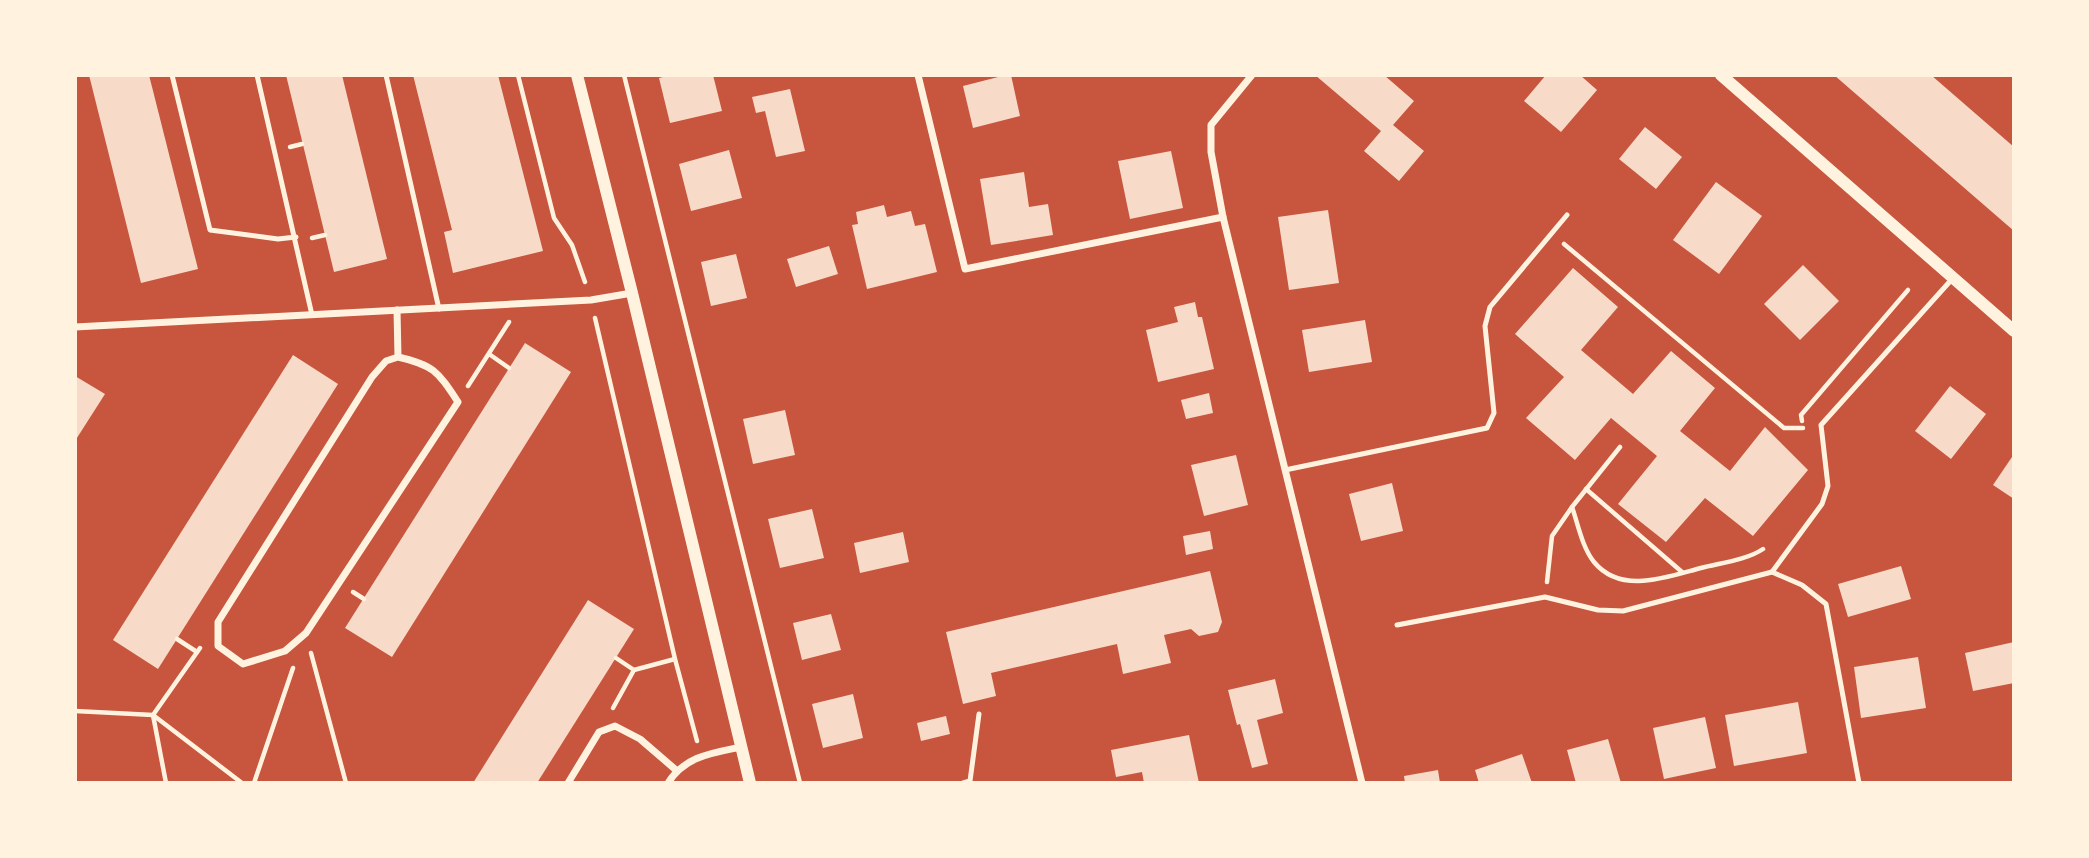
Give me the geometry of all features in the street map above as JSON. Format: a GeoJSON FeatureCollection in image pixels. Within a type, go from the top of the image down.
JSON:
{"type":"FeatureCollection","features":[{"type":"Feature","properties":{"kind":"street"},"geometry":{"type":"LineString","coordinates":[[577,75],[750,783]]}},
{"type":"Feature","properties":{"kind":"street"},"geometry":{"type":"LineString","coordinates":[[918,75],[965,269],[1223,217]]}},
{"type":"Feature","properties":{"kind":"street"},"geometry":{"type":"LineString","coordinates":[[1252,75],[1210,125],[1211,152],[1223,217],[1362,783]]}},
{"type":"Feature","properties":{"kind":"street"},"geometry":{"type":"LineString","coordinates":[[1721,75],[2014,331]]}},
{"type":"Feature","properties":{"kind":"street"},"geometry":{"type":"LineString","coordinates":[[75,327],[591,300],[632,293]]}},
{"type":"Feature","properties":{"kind":"street"},"geometry":{"type":"LineString","coordinates":[[397,310],[398,357]]}},
{"type":"Feature","properties":{"kind":"street"},"geometry":{"type":"LineString","coordinates":[[398,357],[421,362],[438,373],[458,402],[306,633],[285,651],[243,664],[218,646],[219,622],[372,377],[386,361],[398,357]]}},
{"type":"Feature","properties":{"kind":"street"},"geometry":{"type":"LineString","coordinates":[[568,783],[599,732],[615,726],[640,739],[676,770]]}},
{"type":"Feature","properties":{"kind":"street"},"geometry":{"type":"LineString","coordinates":[[668,783],[676,770],[701,755],[741,747]]}},
{"type":"Feature","properties":{"kind":"lane"},"geometry":{"type":"LineString","coordinates":[[172,75],[211,230],[278,239],[296,237]]}},
{"type":"Feature","properties":{"kind":"lane"},"geometry":{"type":"LineString","coordinates":[[257,75],[312,316]]}},
{"type":"Feature","properties":{"kind":"lane"},"geometry":{"type":"LineString","coordinates":[[386,75],[439,309]]}},
{"type":"Feature","properties":{"kind":"lane"},"geometry":{"type":"LineString","coordinates":[[1284,470],[1487,428],[1494,413],[1485,326],[1490,307],[1567,215]]}},
{"type":"Feature","properties":{"kind":"lane"},"geometry":{"type":"LineString","coordinates":[[1397,625],[1545,597],[1598,610],[1623,611],[1772,572],[1822,503],[1828,486],[1821,425],[1953,278]]}},
{"type":"Feature","properties":{"kind":"lane"},"geometry":{"type":"LineString","coordinates":[[1772,572],[1802,586],[1826,604],[1859,783]]}},
{"type":"Feature","properties":{"kind":"lane"},"geometry":{"type":"LineString","coordinates":[[963,783],[970,781],[979,714]]}},
{"type":"Feature","properties":{"kind":"path"},"geometry":{"type":"LineString","coordinates":[[518,75],[554,218],[572,245],[591,300],[675,659],[701,755]]}},
{"type":"Feature","properties":{"kind":"path"},"geometry":{"type":"LineString","coordinates":[[624,75],[800,783]]}},
{"type":"Feature","properties":{"kind":"path"},"geometry":{"type":"LineString","coordinates":[[1552,234],[1784,428],[1821,425]]}},
{"type":"Feature","properties":{"kind":"path"},"geometry":{"type":"LineString","coordinates":[[1806,440],[1801,415],[1908,290]]}},
{"type":"Feature","properties":{"kind":"path"},"geometry":{"type":"LineString","coordinates":[[458,402],[522,304]]}},
{"type":"Feature","properties":{"kind":"path"},"geometry":{"type":"LineString","coordinates":[[489,354],[509,368]]}},
{"type":"Feature","properties":{"kind":"path"},"geometry":{"type":"LineString","coordinates":[[1545,597],[1552,536],[1620,447]]}},
{"type":"Feature","properties":{"kind":"path"},"geometry":{"type":"LineString","coordinates":[[1586,489],[1682,573]]}},
{"type":"Feature","properties":{"kind":"path"},"geometry":{"type":"LineString","coordinates":[[1572,507],[1594,562],[1609,575],[1622,580],[1650,581],[1682,573],[1761,552],[1770,541]]}},
{"type":"Feature","properties":{"kind":"path"},"geometry":{"type":"LineString","coordinates":[[166,783],[153,715],[219,622]]}},
{"type":"Feature","properties":{"kind":"path"},"geometry":{"type":"LineString","coordinates":[[254,783],[306,633]]}},
{"type":"Feature","properties":{"kind":"path"},"geometry":{"type":"LineString","coordinates":[[306,633],[346,783]]}},
{"type":"Feature","properties":{"kind":"path"},"geometry":{"type":"LineString","coordinates":[[177,639],[197,652]]}},
{"type":"Feature","properties":{"kind":"path"},"geometry":{"type":"LineString","coordinates":[[616,658],[634,670]]}},
{"type":"Feature","properties":{"kind":"path"},"geometry":{"type":"LineString","coordinates":[[615,726],[612,706],[634,670],[675,659]]}},
{"type":"Feature","properties":{"kind":"path"},"geometry":{"type":"LineString","coordinates":[[75,711],[153,715],[242,783]]}},
{"type":"Feature","properties":{"kind":"building"},"geometry":{"type":"Polygon","coordinates":[[[89,75],[149,75],[198,269],[141,283],[89,75]]]}},
{"type":"Feature","properties":{"kind":"building"},"geometry":{"type":"Polygon","coordinates":[[[286,75],[342,75],[387,259],[334,272],[286,75]]]}},
{"type":"Feature","properties":{"kind":"building"},"geometry":{"type":"Polygon","coordinates":[[[413,75],[498,75],[543,251],[453,273],[444,232],[452,230],[413,75]]]}},
{"type":"Feature","properties":{"kind":"building"},"geometry":{"type":"Polygon","coordinates":[[[671,75],[713,75],[722,111],[670,123],[659,78],[671,75]]]}},
{"type":"Feature","properties":{"kind":"building"},"geometry":{"type":"Polygon","coordinates":[[[1011,75],[1020,116],[973,128],[963,86],[1011,75]]]}},
{"type":"Feature","properties":{"kind":"building"},"geometry":{"type":"Polygon","coordinates":[[[1315,75],[1384,75],[1414,101],[1393,125],[1424,151],[1399,181],[1364,151],[1381,131],[1315,75]]]}},
{"type":"Feature","properties":{"kind":"building"},"geometry":{"type":"Polygon","coordinates":[[[1546,75],[1580,75],[1597,90],[1561,132],[1524,101],[1546,75]]]}},
{"type":"Feature","properties":{"kind":"building"},"geometry":{"type":"Polygon","coordinates":[[[1834,75],[1931,75],[2014,147],[2014,231],[1834,75]]]}},
{"type":"Feature","properties":{"kind":"building"},"geometry":{"type":"Polygon","coordinates":[[[790,89],[805,151],[776,157],[765,111],[756,113],[752,97],[790,89]]]}},
{"type":"Feature","properties":{"kind":"building"},"geometry":{"type":"Polygon","coordinates":[[[1645,127],[1682,157],[1656,189],[1619,159],[1645,127]]]}},
{"type":"Feature","properties":{"kind":"building"},"geometry":{"type":"Polygon","coordinates":[[[729,150],[742,198],[691,211],[679,164],[729,150]]]}},
{"type":"Feature","properties":{"kind":"building"},"geometry":{"type":"Polygon","coordinates":[[[1171,151],[1183,208],[1130,219],[1118,161],[1171,151]]]}},
{"type":"Feature","properties":{"kind":"building"},"geometry":{"type":"Polygon","coordinates":[[[1024,172],[1029,207],[1048,204],[1053,235],[991,245],[980,179],[1024,172]]]}},
{"type":"Feature","properties":{"kind":"building"},"geometry":{"type":"Polygon","coordinates":[[[1716,182],[1762,216],[1719,274],[1673,240],[1716,182]]]}},
{"type":"Feature","properties":{"kind":"building"},"geometry":{"type":"Polygon","coordinates":[[[884,205],[887,217],[911,211],[915,226],[925,224],[937,272],[867,289],[852,225],[858,224],[856,212],[884,205]]]}},
{"type":"Feature","properties":{"kind":"building"},"geometry":{"type":"Polygon","coordinates":[[[1328,210],[1339,283],[1289,290],[1278,217],[1328,210]]]}},
{"type":"Feature","properties":{"kind":"building"},"geometry":{"type":"Polygon","coordinates":[[[829,246],[838,274],[796,287],[787,259],[829,246]]]}},
{"type":"Feature","properties":{"kind":"building"},"geometry":{"type":"Polygon","coordinates":[[[736,254],[747,298],[711,306],[701,262],[736,254]]]}},
{"type":"Feature","properties":{"kind":"building"},"geometry":{"type":"Polygon","coordinates":[[[1803,265],[1839,301],[1800,340],[1764,304],[1803,265]]]}},
{"type":"Feature","properties":{"kind":"building"},"geometry":{"type":"Polygon","coordinates":[[[1573,268],[1618,307],[1581,350],[1633,394],[1671,351],[1715,388],[1680,431],[1730,471],[1765,427],[1808,470],[1753,536],[1705,498],[1666,542],[1618,504],[1657,456],[1611,418],[1575,460],[1526,418],[1564,377],[1515,334],[1573,268]]]}},
{"type":"Feature","properties":{"kind":"building"},"geometry":{"type":"Polygon","coordinates":[[[1195,302],[1198,317],[1202,317],[1214,369],[1158,382],[1146,330],[1178,322],[1174,307],[1195,302]]]}},
{"type":"Feature","properties":{"kind":"building"},"geometry":{"type":"Polygon","coordinates":[[[1365,320],[1372,362],[1309,372],[1302,330],[1365,320]]]}},
{"type":"Feature","properties":{"kind":"building"},"geometry":{"type":"Polygon","coordinates":[[[525,343],[571,372],[392,657],[345,628],[525,343]]]}},
{"type":"Feature","properties":{"kind":"building"},"geometry":{"type":"Polygon","coordinates":[[[293,355],[338,384],[158,669],[113,640],[293,355]]]}},
{"type":"Feature","properties":{"kind":"building"},"geometry":{"type":"Polygon","coordinates":[[[75,376],[105,394],[75,441],[75,376]]]}},
{"type":"Feature","properties":{"kind":"building"},"geometry":{"type":"Polygon","coordinates":[[[1950,386],[1986,414],[1951,459],[1915,431],[1950,386]]]}},
{"type":"Feature","properties":{"kind":"building"},"geometry":{"type":"Polygon","coordinates":[[[1209,393],[1213,413],[1186,419],[1181,400],[1209,393]]]}},
{"type":"Feature","properties":{"kind":"building"},"geometry":{"type":"Polygon","coordinates":[[[785,410],[795,455],[753,464],[743,419],[785,410]]]}},
{"type":"Feature","properties":{"kind":"building"},"geometry":{"type":"Polygon","coordinates":[[[2014,454],[2014,499],[1993,485],[2014,454]]]}},
{"type":"Feature","properties":{"kind":"building"},"geometry":{"type":"Polygon","coordinates":[[[1236,455],[1248,505],[1204,516],[1191,465],[1236,455]]]}},
{"type":"Feature","properties":{"kind":"building"},"geometry":{"type":"Polygon","coordinates":[[[1392,483],[1403,531],[1361,541],[1349,494],[1392,483]]]}},
{"type":"Feature","properties":{"kind":"building"},"geometry":{"type":"Polygon","coordinates":[[[812,509],[824,558],[780,568],[768,519],[812,509]]]}},
{"type":"Feature","properties":{"kind":"building"},"geometry":{"type":"Polygon","coordinates":[[[1210,531],[1213,549],[1186,555],[1183,536],[1210,531]]]}},
{"type":"Feature","properties":{"kind":"building"},"geometry":{"type":"Polygon","coordinates":[[[903,532],[909,562],[860,573],[854,543],[903,532]]]}},
{"type":"Feature","properties":{"kind":"building"},"geometry":{"type":"Polygon","coordinates":[[[1901,566],[1911,599],[1848,617],[1838,584],[1901,566]]]}},
{"type":"Feature","properties":{"kind":"building"},"geometry":{"type":"Polygon","coordinates":[[[1210,571],[1222,622],[1218,632],[1199,636],[1191,629],[1164,635],[1171,663],[1123,674],[1117,644],[991,673],[996,696],[963,704],[946,632],[1210,571]]]}},
{"type":"Feature","properties":{"kind":"building"},"geometry":{"type":"Polygon","coordinates":[[[588,600],[634,629],[537,783],[473,783],[588,600]]]}},
{"type":"Feature","properties":{"kind":"building"},"geometry":{"type":"Polygon","coordinates":[[[831,614],[841,650],[802,660],[793,623],[831,614]]]}},
{"type":"Feature","properties":{"kind":"building"},"geometry":{"type":"Polygon","coordinates":[[[2014,642],[2014,683],[1973,691],[1965,653],[2014,642]]]}},
{"type":"Feature","properties":{"kind":"building"},"geometry":{"type":"Polygon","coordinates":[[[1918,657],[1926,708],[1861,718],[1854,667],[1918,657]]]}},
{"type":"Feature","properties":{"kind":"building"},"geometry":{"type":"Polygon","coordinates":[[[1275,679],[1283,713],[1257,720],[1268,764],[1252,768],[1228,690],[1275,679]]]}},
{"type":"Feature","properties":{"kind":"building"},"geometry":{"type":"Polygon","coordinates":[[[853,694],[863,738],[823,748],[812,704],[853,694]]]}},
{"type":"Feature","properties":{"kind":"building"},"geometry":{"type":"Polygon","coordinates":[[[1798,702],[1807,753],[1734,766],[1725,715],[1798,702]]]}},
{"type":"Feature","properties":{"kind":"building"},"geometry":{"type":"Polygon","coordinates":[[[946,716],[950,734],[921,741],[917,723],[946,716]]]}},
{"type":"Feature","properties":{"kind":"building"},"geometry":{"type":"Polygon","coordinates":[[[1705,717],[1716,768],[1664,779],[1653,728],[1705,717]]]}},
{"type":"Feature","properties":{"kind":"building"},"geometry":{"type":"Polygon","coordinates":[[[1189,735],[1199,783],[1144,783],[1142,772],[1116,777],[1111,750],[1189,735]]]}},
{"type":"Feature","properties":{"kind":"building"},"geometry":{"type":"Polygon","coordinates":[[[1608,739],[1621,783],[1576,783],[1567,750],[1608,739]]]}},
{"type":"Feature","properties":{"kind":"building"},"geometry":{"type":"Polygon","coordinates":[[[1522,754],[1532,783],[1479,783],[1475,770],[1522,754]]]}},
{"type":"Feature","properties":{"kind":"building"},"geometry":{"type":"Polygon","coordinates":[[[1438,770],[1440,783],[1405,783],[1404,776],[1438,770]]]}}]}
